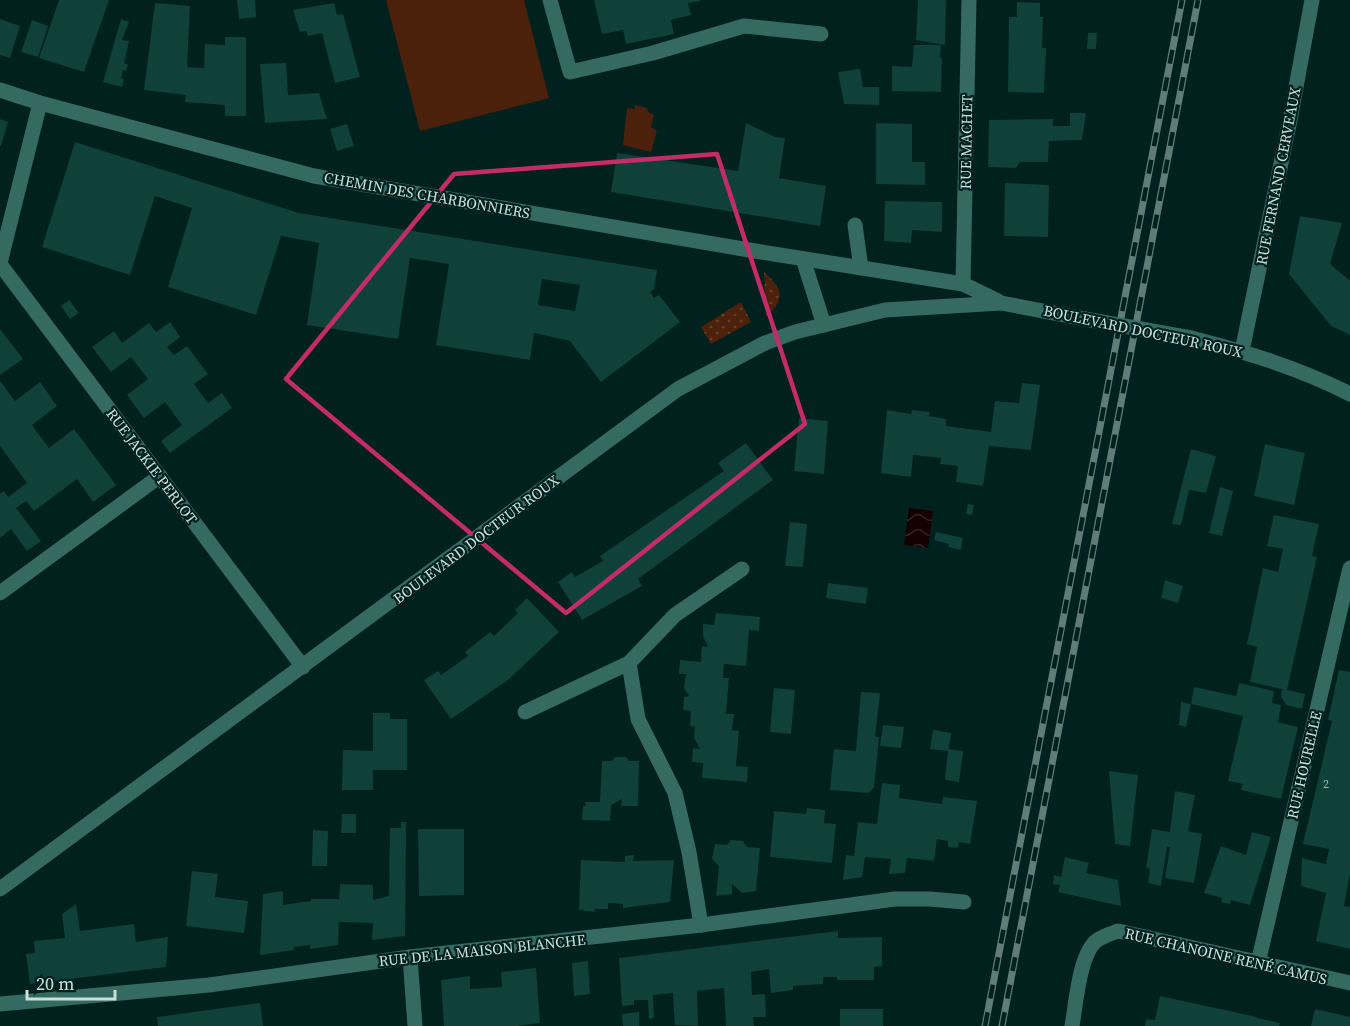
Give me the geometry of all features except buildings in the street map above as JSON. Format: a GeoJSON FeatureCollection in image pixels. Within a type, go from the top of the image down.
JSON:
{"type":"FeatureCollection","features":[{"type":"Feature","properties":{"kind":"street"},"geometry":{"type":"LineString","coordinates":[[550,0],[570,72],[652,53],[744,26],[821,34]]}},
{"type":"Feature","properties":{"kind":"street","name":"RUE MACHET"},"geometry":{"type":"LineString","coordinates":[[963,284],[969,0]]}},
{"type":"Feature","properties":{"kind":"street","name":"RUE FERNAND CERVEAUX"},"geometry":{"type":"LineString","coordinates":[[1242,351],[1290,120],[1312,0]]}},
{"type":"Feature","properties":{"kind":"street","name":"CHEMIN DES CHARBONNIERS"},"geometry":{"type":"LineString","coordinates":[[0,90],[40,103],[314,176],[963,284]]}},
{"type":"Feature","properties":{"kind":"street","name":"RUE JACKIE PERLOT"},"geometry":{"type":"LineString","coordinates":[[40,103],[0,263],[303,667]]}},
{"type":"Feature","properties":{"kind":"street"},"geometry":{"type":"LineString","coordinates":[[855,225],[861,268]]}},
{"type":"Feature","properties":{"kind":"street"},"geometry":{"type":"LineString","coordinates":[[803,259],[824,325]]}},
{"type":"Feature","properties":{"kind":"street","name":"BOULEVARD DOCTEUR ROUX"},"geometry":{"type":"LineString","coordinates":[[963,284],[1001,303]]}},
{"type":"Feature","properties":{"kind":"street","name":"BOULEVARD DOCTEUR ROUX"},"geometry":{"type":"LineString","coordinates":[[0,889],[678,389],[765,343],[795,332],[885,310],[1001,303],[1191,338],[1242,351],[1333,385],[1350,394]]}},
{"type":"Feature","properties":{"kind":"street"},"geometry":{"type":"LineString","coordinates":[[0,593],[159,476]]}},
{"type":"Feature","properties":{"kind":"street","name":"RUE HOURELLE"},"geometry":{"type":"LineString","coordinates":[[1258,963],[1350,568]]}},
{"type":"Feature","properties":{"kind":"street"},"geometry":{"type":"LineString","coordinates":[[525,712],[629,663],[675,615],[742,569]]}},
{"type":"Feature","properties":{"kind":"street"},"geometry":{"type":"LineString","coordinates":[[629,663],[638,719],[675,794],[689,852],[701,926]]}},
{"type":"Feature","properties":{"kind":"street","name":"RUE DE LA MAISON BLANCHE"},"geometry":{"type":"LineString","coordinates":[[0,1004],[209,985],[410,957],[701,926],[895,898],[964,902]]}},
{"type":"Feature","properties":{"kind":"street","name":"RUE CHANOINE RENÉ CAMUS"},"geometry":{"type":"LineString","coordinates":[[1072,1026],[1084,965],[1090,949],[1105,935],[1118,931],[1350,983]]}},
{"type":"Feature","properties":{"kind":"street"},"geometry":{"type":"LineString","coordinates":[[410,957],[415,1026]]}},
{"type":"Feature","properties":{"kind":"highlighted area"},"geometry":{"type":"Polygon","coordinates":[[[717,154],[805,424],[566,613],[286,379],[454,174],[717,154]]]}},
{"type":"Feature","properties":{"kind":"shaded area"},"geometry":{"type":"Polygon","coordinates":[[[386,0],[524,0],[549,98],[420,131],[386,0]]]}},
{"type":"Feature","properties":{"kind":"shaded area"},"geometry":{"type":"Polygon","coordinates":[[[635,105],[647,108],[648,112],[654,115],[651,127],[657,131],[651,152],[623,145],[627,108],[635,109],[635,105]]]}},
{"type":"Feature","properties":{"kind":"shaded area"},"geometry":{"type":"Polygon","coordinates":[[[764,272],[775,284],[780,294],[777,305],[766,317],[764,272]]]}},
{"type":"Feature","properties":{"kind":"shaded area"},"geometry":{"type":"Polygon","coordinates":[[[741,302],[751,322],[711,344],[701,327],[741,302]]]}},
{"type":"Feature","properties":{"kind":"water"},"geometry":{"type":"Polygon","coordinates":[[[909,508],[933,511],[928,548],[904,545],[909,508]]]}},
{"type":"Feature","properties":{"kind":"railway"},"geometry":{"type":"LineString","coordinates":[[985,1026],[1182,0]]}},
{"type":"Feature","properties":{"kind":"railway"},"geometry":{"type":"LineString","coordinates":[[1002,1026],[1198,0]]}}]}
